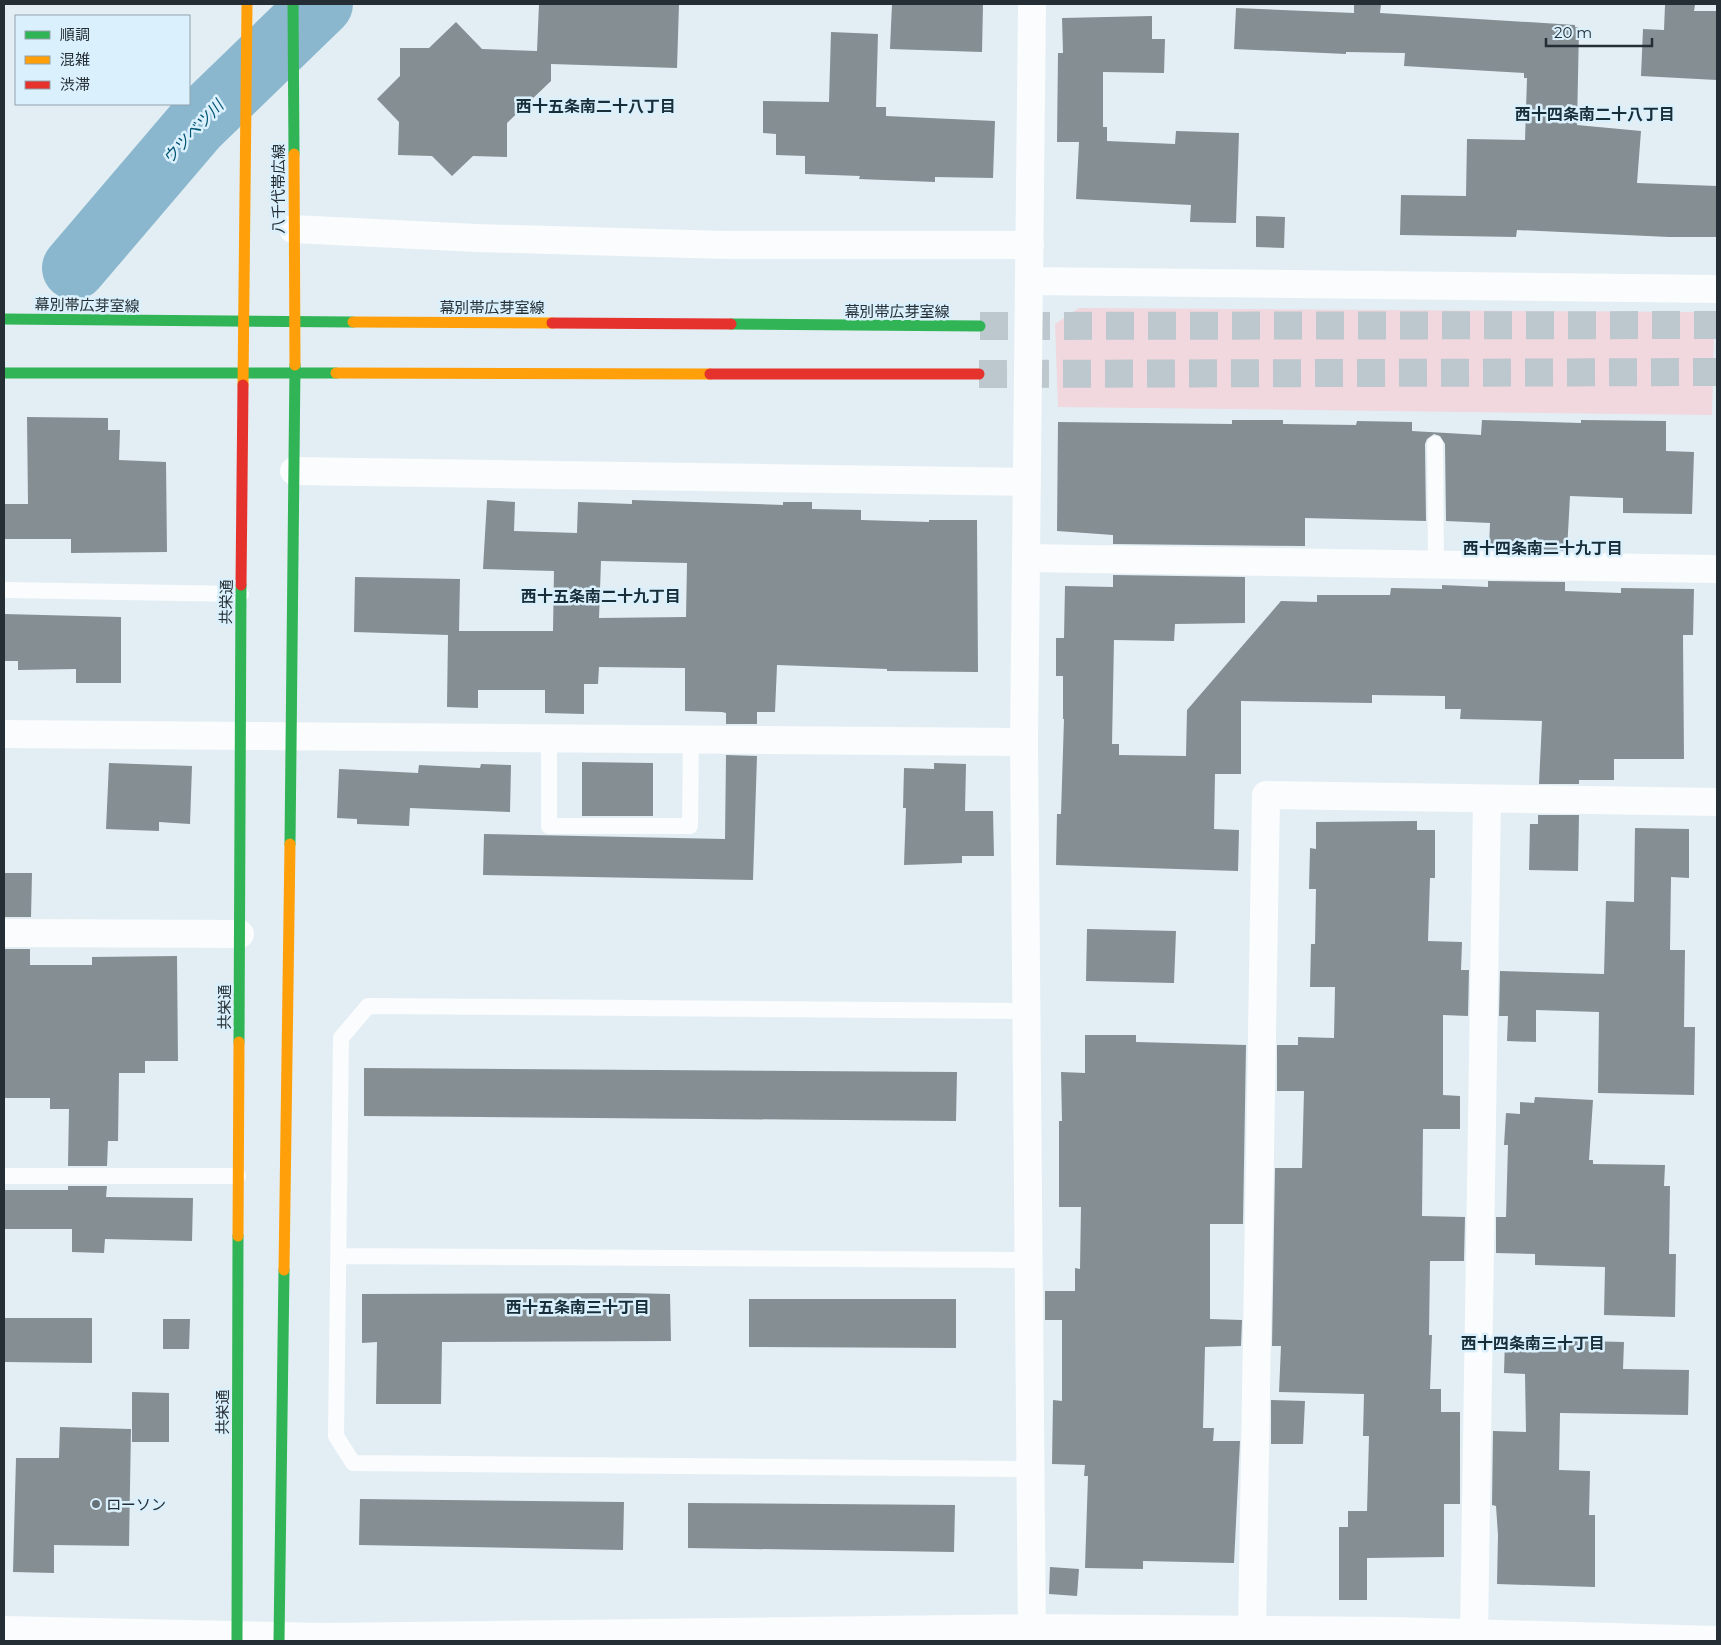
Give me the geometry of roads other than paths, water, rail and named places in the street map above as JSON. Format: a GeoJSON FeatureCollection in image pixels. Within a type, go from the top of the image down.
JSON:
{"type":"FeatureCollection","features":[{"type":"Feature","properties":{"kind":"main road"},"geometry":{"type":"LineString","coordinates":[[244,373],[247,4]]}},
{"type":"Feature","properties":{"kind":"main road","name":"八千代帯広線"},"geometry":{"type":"LineString","coordinates":[[293,4],[294,374]]}},
{"type":"Feature","properties":{"kind":"main road","name":"幕別帯広芽室線"},"geometry":{"type":"LineString","coordinates":[[4,319],[980,326]]}},
{"type":"Feature","properties":{"kind":"main road"},"geometry":{"type":"LineString","coordinates":[[4,373],[979,374]]}},
{"type":"Feature","properties":{"kind":"main road","name":"共栄通"},"geometry":{"type":"LineString","coordinates":[[237,1638],[240,737],[244,373]]}},
{"type":"Feature","properties":{"kind":"main road"},"geometry":{"type":"LineString","coordinates":[[279,1639],[294,374]]}},
{"type":"Feature","properties":{"kind":"street"},"geometry":{"type":"LineString","coordinates":[[1032,4],[1024,742],[1029,1469],[1032,1635]]}},
{"type":"Feature","properties":{"kind":"street"},"geometry":{"type":"LineString","coordinates":[[293,230],[478,238],[726,245],[1030,245]]}},
{"type":"Feature","properties":{"kind":"street"},"geometry":{"type":"LineString","coordinates":[[1030,282],[1717,289]]}},
{"type":"Feature","properties":{"kind":"street"},"geometry":{"type":"LineString","coordinates":[[294,471],[1027,482]]}},
{"type":"Feature","properties":{"kind":"street"},"geometry":{"type":"LineString","coordinates":[[1026,558],[1717,569]]}},
{"type":"Feature","properties":{"kind":"street"},"geometry":{"type":"LineString","coordinates":[[4,734],[1024,742]]}},
{"type":"Feature","properties":{"kind":"street"},"geometry":{"type":"LineString","coordinates":[[1252,1631],[1266,795],[1487,800],[1717,802]]}},
{"type":"Feature","properties":{"kind":"street"},"geometry":{"type":"LineString","coordinates":[[1474,1633],[1487,800]]}},
{"type":"Feature","properties":{"kind":"street"},"geometry":{"type":"LineString","coordinates":[[4,932],[240,934]]}},
{"type":"Feature","properties":{"kind":"street"},"geometry":{"type":"LineString","coordinates":[[4,1630],[33,1636],[279,1639],[1125,1635],[1252,1631],[1395,1636],[1474,1633],[1717,1640],[1717,1630]]}},
{"type":"Feature","properties":{"kind":"lane"},"geometry":{"type":"LineString","coordinates":[[1435,444],[1436,564]]}},
{"type":"Feature","properties":{"kind":"lane"},"geometry":{"type":"LineString","coordinates":[[4,590],[241,594]]}},
{"type":"Feature","properties":{"kind":"lane"},"geometry":{"type":"LineString","coordinates":[[549,739],[549,826],[690,826],[691,740]]}},
{"type":"Feature","properties":{"kind":"lane"},"geometry":{"type":"LineString","coordinates":[[1026,1011],[368,1006],[341,1038],[336,1436],[353,1463],[1029,1469]]}},
{"type":"Feature","properties":{"kind":"lane"},"geometry":{"type":"LineString","coordinates":[[4,1176],[238,1176]]}},
{"type":"Feature","properties":{"kind":"lane"},"geometry":{"type":"LineString","coordinates":[[339,1256],[1028,1260]]}},
{"type":"Feature","properties":{"kind":"waterway","name":"ウツベツ川"},"geometry":{"type":"LineString","coordinates":[[74,268],[196,125],[321,4]]}},
{"type":"Feature","properties":{"kind":"tunnel"},"geometry":{"type":"LineString","coordinates":[[980,326],[1717,325]]}},
{"type":"Feature","properties":{"kind":"tunnel"},"geometry":{"type":"LineString","coordinates":[[979,374],[1717,372]]}},
{"type":"Feature","properties":{"kind":"place","name":"ローソン"},"geometry":{"type":"Point","coordinates":[96,1504]}},
{"type":"Feature","properties":{"kind":"district","name":"西十五条南二十八丁目"},"geometry":{"type":"Point","coordinates":[596,106]}},
{"type":"Feature","properties":{"kind":"district","name":"西十四条南二十八丁目"},"geometry":{"type":"Point","coordinates":[1595,114]}},
{"type":"Feature","properties":{"kind":"district","name":"西十四条南二十九丁目"},"geometry":{"type":"Point","coordinates":[1543,548]}},
{"type":"Feature","properties":{"kind":"district","name":"西十五条南二十九丁目"},"geometry":{"type":"Point","coordinates":[601,596]}},
{"type":"Feature","properties":{"kind":"district","name":"西十五条南三十丁目"},"geometry":{"type":"Point","coordinates":[578,1307]}},
{"type":"Feature","properties":{"kind":"district","name":"西十四条南三十丁目"},"geometry":{"type":"Point","coordinates":[1533,1343]}}]}
